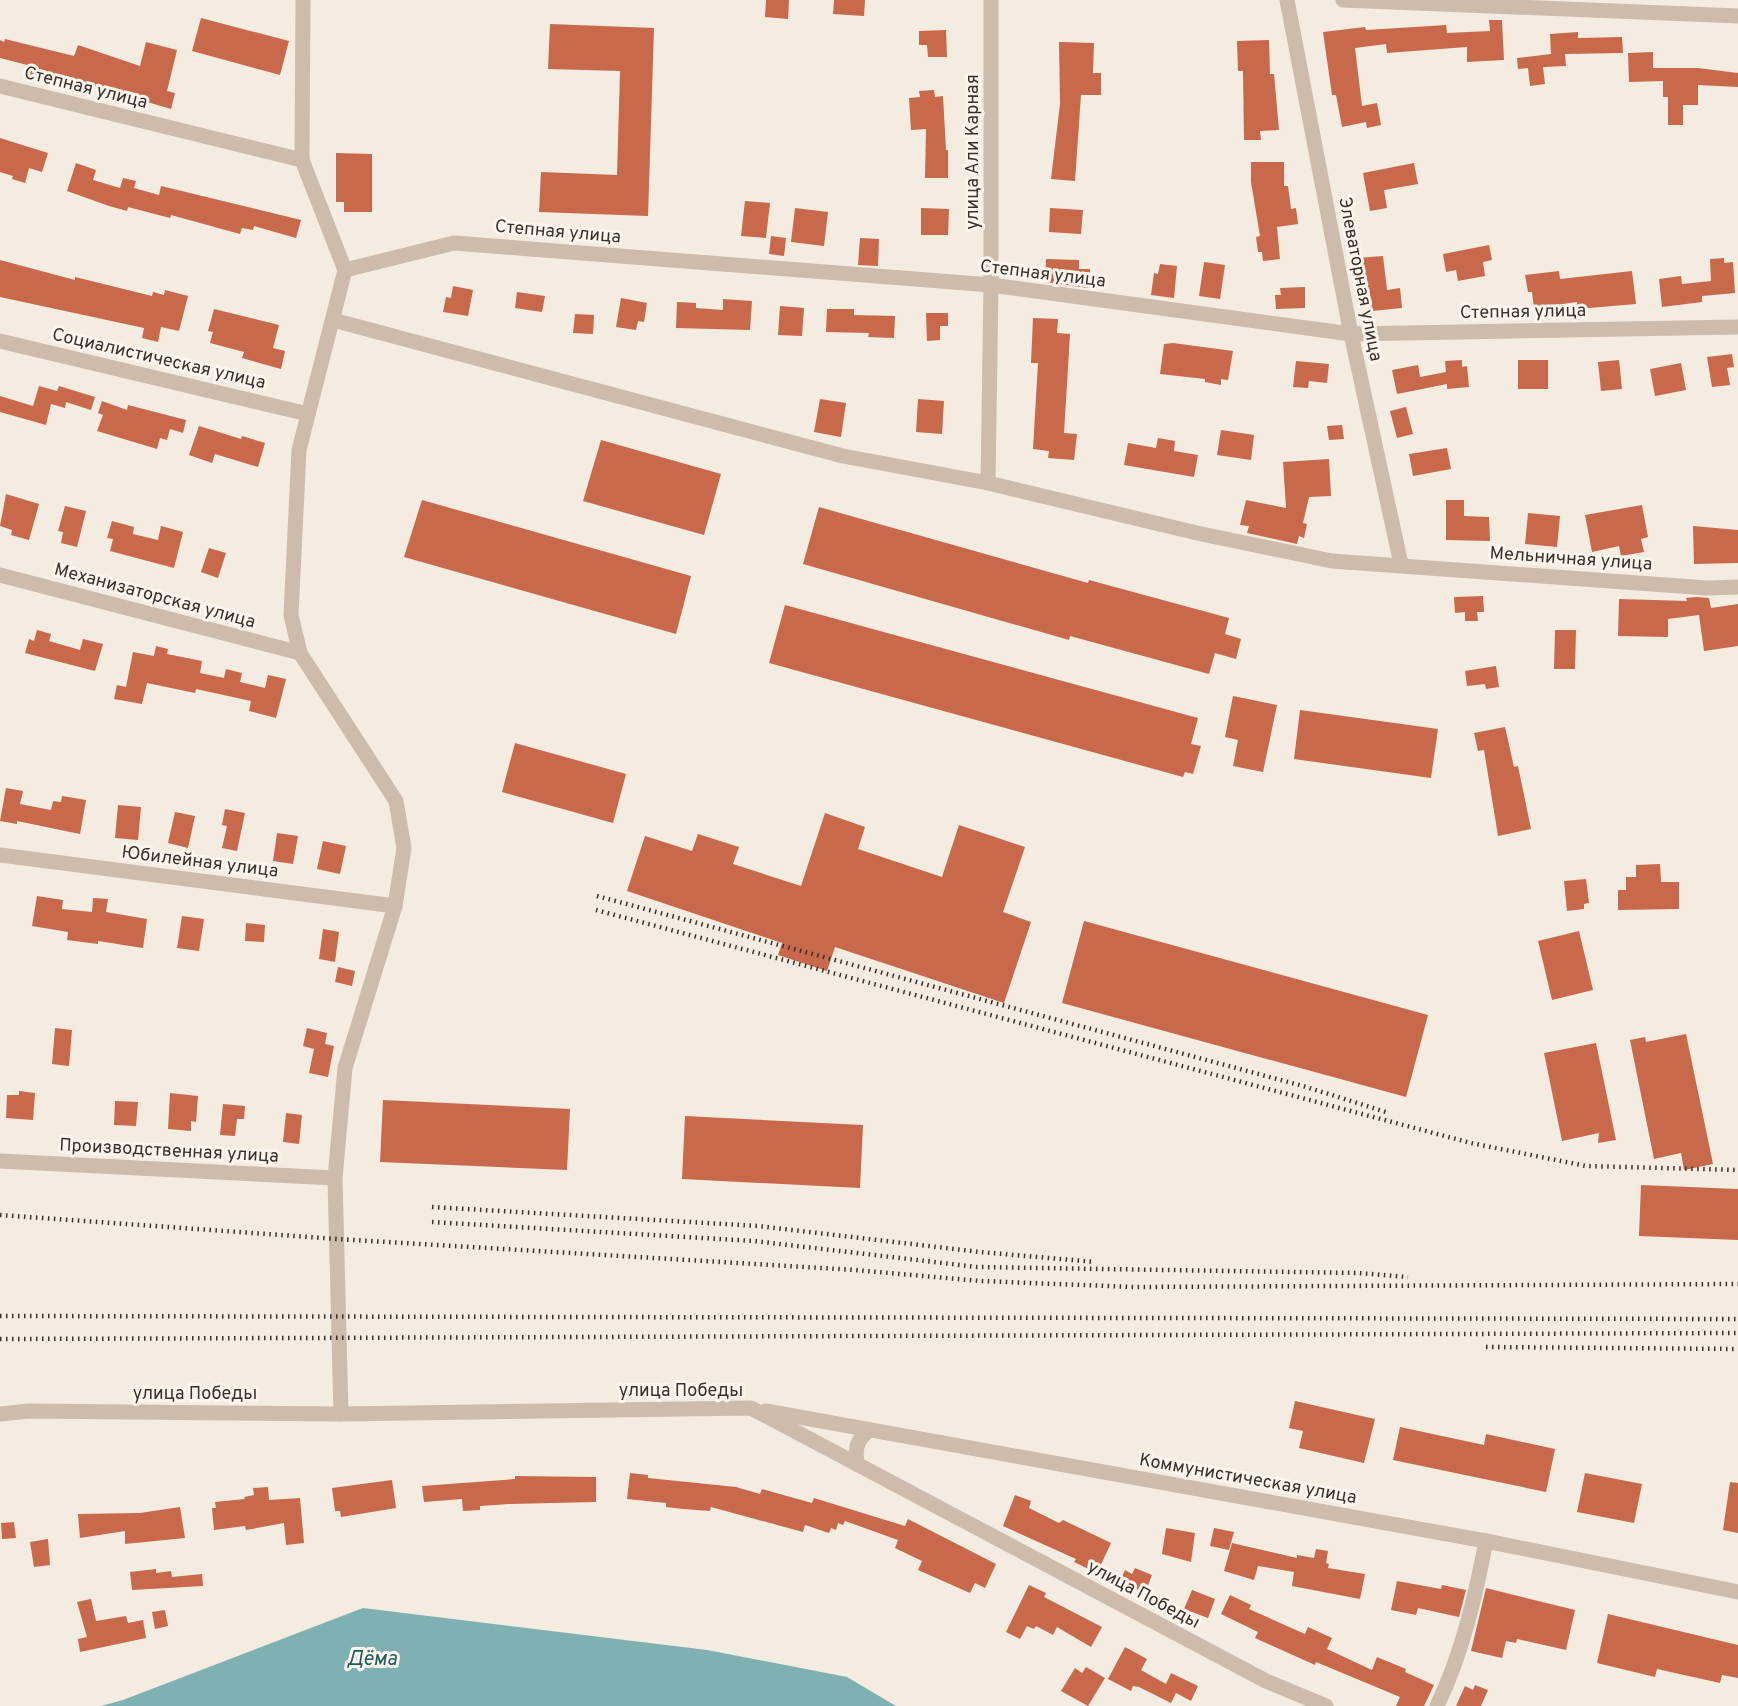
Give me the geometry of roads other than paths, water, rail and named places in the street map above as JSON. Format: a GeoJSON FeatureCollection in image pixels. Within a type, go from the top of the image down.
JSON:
{"type":"FeatureCollection","features":[{"type":"Feature","properties":{"kind":"street"},"geometry":{"type":"LineString","coordinates":[[303,0],[302,160],[345,270],[299,450],[291,615],[300,653],[396,801],[404,848],[395,906],[345,1068],[335,1178],[341,1414]]}},
{"type":"Feature","properties":{"kind":"street","name":"улица Али Карная"},"geometry":{"type":"LineString","coordinates":[[988,483],[991,0]]}},
{"type":"Feature","properties":{"kind":"street","name":"Элеваторная улица"},"geometry":{"type":"LineString","coordinates":[[1287,0],[1351,334],[1401,564]]}},
{"type":"Feature","properties":{"kind":"street"},"geometry":{"type":"LineString","coordinates":[[1343,0],[1738,16]]}},
{"type":"Feature","properties":{"kind":"street","name":"Степная улица"},"geometry":{"type":"LineString","coordinates":[[0,86],[302,160]]}},
{"type":"Feature","properties":{"kind":"street","name":"Степная улица"},"geometry":{"type":"LineString","coordinates":[[345,270],[454,243],[991,285],[1351,334],[1738,327]]}},
{"type":"Feature","properties":{"kind":"street"},"geometry":{"type":"LineString","coordinates":[[333,320],[843,456],[988,483],[1197,533],[1332,561],[1401,564]]}},
{"type":"Feature","properties":{"kind":"street","name":"Социалистическая улица"},"geometry":{"type":"LineString","coordinates":[[0,341],[308,414]]}},
{"type":"Feature","properties":{"kind":"street","name":"Мельничная улица"},"geometry":{"type":"LineString","coordinates":[[1401,564],[1707,588],[1738,587]]}},
{"type":"Feature","properties":{"kind":"street","name":"Механизаторская улица"},"geometry":{"type":"LineString","coordinates":[[0,575],[300,653]]}},
{"type":"Feature","properties":{"kind":"street","name":"Юбилейная улица"},"geometry":{"type":"LineString","coordinates":[[0,855],[395,906]]}},
{"type":"Feature","properties":{"kind":"street","name":"Производственная улица"},"geometry":{"type":"LineString","coordinates":[[0,1161],[335,1178]]}},
{"type":"Feature","properties":{"kind":"street","name":"улица Победы"},"geometry":{"type":"LineString","coordinates":[[0,1414],[29,1411],[341,1414],[751,1408],[1266,1681],[1326,1706]]}},
{"type":"Feature","properties":{"kind":"street","name":"Коммунистическая улица"},"geometry":{"type":"LineString","coordinates":[[751,1408],[1486,1541],[1738,1592]]}},
{"type":"Feature","properties":{"kind":"street"},"geometry":{"type":"LineString","coordinates":[[857,1464],[855,1447],[860,1437],[869,1430]]}},
{"type":"Feature","properties":{"kind":"street"},"geometry":{"type":"LineString","coordinates":[[1437,1706],[1451,1678],[1472,1609],[1486,1541]]}},
{"type":"Feature","properties":{"kind":"water","name":"Дёма"},"geometry":{"type":"Polygon","coordinates":[[[363,1608],[707,1650],[847,1677],[896,1706],[101,1706],[123,1700],[363,1608]]]}},
{"type":"Feature","properties":{"kind":"railway"},"geometry":{"type":"LineString","coordinates":[[597,896],[1303,1086],[1386,1112]]}},
{"type":"Feature","properties":{"kind":"railway"},"geometry":{"type":"LineString","coordinates":[[596,910],[1471,1143],[1586,1166],[1738,1170]]}},
{"type":"Feature","properties":{"kind":"railway"},"geometry":{"type":"LineString","coordinates":[[432,1207],[758,1226],[980,1252],[1095,1262]]}},
{"type":"Feature","properties":{"kind":"railway"},"geometry":{"type":"LineString","coordinates":[[0,1215],[337,1239],[855,1270],[980,1281],[1134,1287],[1738,1284]]}},
{"type":"Feature","properties":{"kind":"railway"},"geometry":{"type":"LineString","coordinates":[[432,1222],[754,1241],[977,1267],[1358,1273],[1408,1277]]}},
{"type":"Feature","properties":{"kind":"railway"},"geometry":{"type":"LineString","coordinates":[[0,1316],[1738,1319]]}},
{"type":"Feature","properties":{"kind":"railway"},"geometry":{"type":"LineString","coordinates":[[0,1339],[1738,1333]]}},
{"type":"Feature","properties":{"kind":"railway"},"geometry":{"type":"LineString","coordinates":[[1486,1347],[1738,1349]]}}]}
